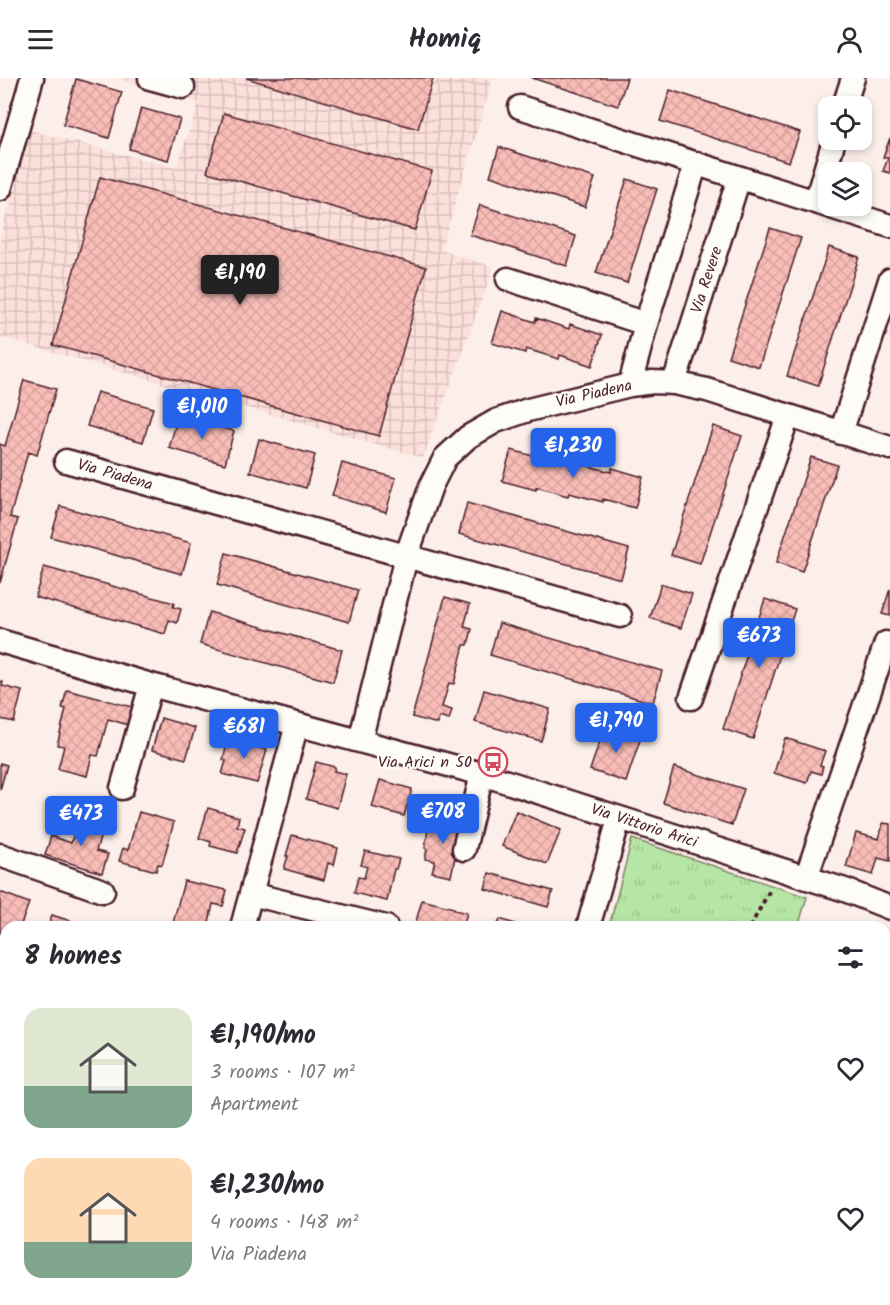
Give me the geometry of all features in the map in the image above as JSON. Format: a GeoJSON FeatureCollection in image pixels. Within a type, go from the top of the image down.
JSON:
{"type":"FeatureCollection","features":[{"type":"Feature","properties":{"kind":"street"},"geometry":{"type":"LineString","coordinates":[[0,189],[4,162],[32,78]]}},
{"type":"Feature","properties":{"kind":"street"},"geometry":{"type":"LineString","coordinates":[[150,78],[183,87]]}},
{"type":"Feature","properties":{"kind":"street"},"geometry":{"type":"LineString","coordinates":[[847,96],[853,78]]}},
{"type":"Feature","properties":{"kind":"street"},"geometry":{"type":"LineString","coordinates":[[520,107],[890,226]]}},
{"type":"Feature","properties":{"kind":"street"},"geometry":{"type":"LineString","coordinates":[[816,201],[831,150]]}},
{"type":"Feature","properties":{"kind":"street"},"geometry":{"type":"LineString","coordinates":[[630,385],[646,324],[696,163]]}},
{"type":"Feature","properties":{"kind":"street","name":"Via Revere"},"geometry":{"type":"LineString","coordinates":[[674,383],[739,178]]}},
{"type":"Feature","properties":{"kind":"street"},"geometry":{"type":"LineString","coordinates":[[508,279],[646,324]]}},
{"type":"Feature","properties":{"kind":"street"},"geometry":{"type":"LineString","coordinates":[[841,433],[890,280]]}},
{"type":"Feature","properties":{"kind":"street","name":"Via Piadena"},"geometry":{"type":"LineString","coordinates":[[360,741],[406,557],[431,486],[445,458],[468,437],[496,421],[528,410],[630,385],[653,382],[674,383],[707,390],[890,448]]}},
{"type":"Feature","properties":{"kind":"street"},"geometry":{"type":"LineString","coordinates":[[691,698],[788,416]]}},
{"type":"Feature","properties":{"kind":"street","name":"Via Piadena"},"geometry":{"type":"LineString","coordinates":[[66,462],[620,616]]}},
{"type":"Feature","properties":{"kind":"street","name":"Via Vittorio Arici"},"geometry":{"type":"LineString","coordinates":[[0,641],[482,774],[845,890],[890,908]]}},
{"type":"Feature","properties":{"kind":"street"},"geometry":{"type":"LineString","coordinates":[[806,878],[886,643]]}},
{"type":"Feature","properties":{"kind":"street"},"geometry":{"type":"LineString","coordinates":[[122,788],[151,684]]}},
{"type":"Feature","properties":{"kind":"street"},"geometry":{"type":"LineString","coordinates":[[244,921],[297,724]]}},
{"type":"Feature","properties":{"kind":"street"},"geometry":{"type":"LineString","coordinates":[[464,849],[482,774]]}},
{"type":"Feature","properties":{"kind":"street"},"geometry":{"type":"LineString","coordinates":[[590,921],[619,819]]}},
{"type":"Feature","properties":{"kind":"street"},"geometry":{"type":"LineString","coordinates":[[0,855],[102,891]]}},
{"type":"Feature","properties":{"kind":"street"},"geometry":{"type":"LineString","coordinates":[[251,894],[361,921]]}},
{"type":"Feature","properties":{"kind":"path"},"geometry":{"type":"LineString","coordinates":[[753,921],[783,870]]}},
{"type":"Feature","properties":{"kind":"shaded area"},"geometry":{"type":"Polygon","coordinates":[[[117,78],[493,78],[441,250],[494,267],[423,458],[0,337],[0,237],[30,130],[176,168],[199,103],[117,78]]]}},
{"type":"Feature","properties":{"kind":"green space"},"geometry":{"type":"Polygon","coordinates":[[[632,839],[807,897],[800,921],[611,921],[632,839]]]}},
{"type":"Feature","properties":{"kind":"building"},"geometry":{"type":"Polygon","coordinates":[[[246,78],[433,78],[418,129],[246,78]]]}},
{"type":"Feature","properties":{"kind":"building"},"geometry":{"type":"Polygon","coordinates":[[[532,78],[627,78],[618,106],[532,78]]]}},
{"type":"Feature","properties":{"kind":"building"},"geometry":{"type":"Polygon","coordinates":[[[76,79],[122,92],[109,138],[63,125],[76,79]]]}},
{"type":"Feature","properties":{"kind":"building"},"geometry":{"type":"Polygon","coordinates":[[[670,90],[800,132],[789,162],[660,121],[670,90]]]}},
{"type":"Feature","properties":{"kind":"building"},"geometry":{"type":"Polygon","coordinates":[[[141,108],[180,119],[168,160],[129,149],[141,108]]]}},
{"type":"Feature","properties":{"kind":"building"},"geometry":{"type":"Polygon","coordinates":[[[224,113],[432,171],[415,230],[207,172],[224,113]]]}},
{"type":"Feature","properties":{"kind":"building"},"geometry":{"type":"Polygon","coordinates":[[[890,138],[890,173],[883,171],[888,158],[883,157],[890,138]]]}},
{"type":"Feature","properties":{"kind":"building"},"geometry":{"type":"Polygon","coordinates":[[[499,147],[595,178],[585,207],[490,176],[499,147]]]}},
{"type":"Feature","properties":{"kind":"building"},"geometry":{"type":"Polygon","coordinates":[[[100,177],[426,267],[379,436],[53,345],[100,177]]]}},
{"type":"Feature","properties":{"kind":"building"},"geometry":{"type":"Polygon","coordinates":[[[627,179],[657,189],[627,283],[596,273],[627,179]]]}},
{"type":"Feature","properties":{"kind":"building"},"geometry":{"type":"Polygon","coordinates":[[[480,205],[576,236],[567,266],[470,235],[480,205]]]}},
{"type":"Feature","properties":{"kind":"building"},"geometry":{"type":"Polygon","coordinates":[[[770,228],[801,238],[759,367],[728,357],[770,228]]]}},
{"type":"Feature","properties":{"kind":"building"},"geometry":{"type":"Polygon","coordinates":[[[829,247],[859,257],[818,386],[787,376],[829,247]]]}},
{"type":"Feature","properties":{"kind":"building"},"geometry":{"type":"Polygon","coordinates":[[[502,311],[535,322],[536,318],[569,329],[570,324],[602,335],[592,366],[560,355],[559,359],[526,349],[525,353],[492,343],[502,311]]]}},
{"type":"Feature","properties":{"kind":"building"},"geometry":{"type":"Polygon","coordinates":[[[24,380],[56,389],[37,455],[28,452],[10,517],[18,519],[0,583],[0,444],[5,446],[24,380]]]}},
{"type":"Feature","properties":{"kind":"building"},"geometry":{"type":"Polygon","coordinates":[[[97,392],[153,408],[143,442],[87,426],[97,392]]]}},
{"type":"Feature","properties":{"kind":"building"},"geometry":{"type":"Polygon","coordinates":[[[178,416],[234,431],[225,464],[169,448],[178,416]]]}},
{"type":"Feature","properties":{"kind":"building"},"geometry":{"type":"Polygon","coordinates":[[[713,426],[742,436],[700,564],[671,555],[713,426]]]}},
{"type":"Feature","properties":{"kind":"building"},"geometry":{"type":"Polygon","coordinates":[[[259,439],[315,455],[306,488],[250,472],[259,439]]]}},
{"type":"Feature","properties":{"kind":"building"},"geometry":{"type":"Polygon","coordinates":[[[511,450],[611,472],[612,468],[643,477],[635,508],[603,499],[603,502],[569,493],[568,496],[502,481],[511,450]]]}},
{"type":"Feature","properties":{"kind":"building"},"geometry":{"type":"Polygon","coordinates":[[[811,457],[837,465],[802,572],[776,563],[811,457]]]}},
{"type":"Feature","properties":{"kind":"building"},"geometry":{"type":"Polygon","coordinates":[[[342,463],[396,478],[386,512],[332,496],[342,463]]]}},
{"type":"Feature","properties":{"kind":"building"},"geometry":{"type":"Polygon","coordinates":[[[467,503],[629,549],[621,579],[459,534],[467,503]]]}},
{"type":"Feature","properties":{"kind":"building"},"geometry":{"type":"Polygon","coordinates":[[[60,506],[191,543],[182,574],[51,537],[60,506]]]}},
{"type":"Feature","properties":{"kind":"building"},"geometry":{"type":"Polygon","coordinates":[[[226,553],[358,590],[349,622],[217,585],[226,553]]]}},
{"type":"Feature","properties":{"kind":"building"},"geometry":{"type":"Polygon","coordinates":[[[44,567],[174,603],[173,607],[181,609],[177,623],[169,620],[165,634],[35,597],[44,567]]]}},
{"type":"Feature","properties":{"kind":"building"},"geometry":{"type":"Polygon","coordinates":[[[661,584],[692,594],[681,628],[650,618],[661,584]]]}},
{"type":"Feature","properties":{"kind":"building"},"geometry":{"type":"Polygon","coordinates":[[[890,589],[890,616],[882,614],[890,589]]]}},
{"type":"Feature","properties":{"kind":"building"},"geometry":{"type":"Polygon","coordinates":[[[445,597],[470,604],[464,627],[472,629],[468,645],[464,645],[454,684],[449,683],[442,707],[452,710],[449,720],[439,717],[438,724],[412,717],[445,597]]]}},
{"type":"Feature","properties":{"kind":"building"},"geometry":{"type":"Polygon","coordinates":[[[765,599],[795,609],[753,739],[723,729],[765,599]]]}},
{"type":"Feature","properties":{"kind":"building"},"geometry":{"type":"Polygon","coordinates":[[[209,612],[342,650],[333,682],[200,644],[209,612]]]}},
{"type":"Feature","properties":{"kind":"building"},"geometry":{"type":"Polygon","coordinates":[[[499,623],[662,671],[653,703],[490,655],[499,623]]]}},
{"type":"Feature","properties":{"kind":"building"},"geometry":{"type":"Polygon","coordinates":[[[0,681],[3,682],[2,686],[22,691],[14,722],[0,719],[0,681]]]}},
{"type":"Feature","properties":{"kind":"building"},"geometry":{"type":"Polygon","coordinates":[[[67,690],[140,709],[135,727],[108,719],[98,756],[92,755],[87,776],[58,769],[64,746],[57,745],[66,709],[62,708],[67,690]]]}},
{"type":"Feature","properties":{"kind":"building"},"geometry":{"type":"Polygon","coordinates":[[[484,690],[550,709],[541,741],[475,722],[484,690]]]}},
{"type":"Feature","properties":{"kind":"building"},"geometry":{"type":"Polygon","coordinates":[[[161,718],[195,728],[186,759],[152,750],[161,718]]]}},
{"type":"Feature","properties":{"kind":"building"},"geometry":{"type":"Polygon","coordinates":[[[605,726],[641,737],[626,782],[590,770],[605,726]]]}},
{"type":"Feature","properties":{"kind":"building"},"geometry":{"type":"Polygon","coordinates":[[[237,737],[254,742],[253,746],[267,750],[257,783],[222,774],[228,739],[236,741],[237,737]]]}},
{"type":"Feature","properties":{"kind":"building"},"geometry":{"type":"Polygon","coordinates":[[[785,738],[825,751],[820,765],[823,766],[821,774],[811,771],[807,783],[774,773],[785,738]]]}},
{"type":"Feature","properties":{"kind":"building"},"geometry":{"type":"Polygon","coordinates":[[[316,762],[335,767],[334,771],[346,774],[337,808],[306,799],[316,762]]]}},
{"type":"Feature","properties":{"kind":"building"},"geometry":{"type":"Polygon","coordinates":[[[0,763],[7,765],[0,790],[0,763]]]}},
{"type":"Feature","properties":{"kind":"building"},"geometry":{"type":"Polygon","coordinates":[[[674,767],[744,789],[732,825],[663,803],[674,767]]]}},
{"type":"Feature","properties":{"kind":"building"},"geometry":{"type":"Polygon","coordinates":[[[380,780],[412,789],[404,816],[372,807],[380,780]]]}},
{"type":"Feature","properties":{"kind":"building"},"geometry":{"type":"Polygon","coordinates":[[[208,808],[239,817],[237,826],[245,828],[237,853],[210,846],[211,842],[199,838],[208,808]]]}},
{"type":"Feature","properties":{"kind":"building"},"geometry":{"type":"Polygon","coordinates":[[[516,811],[561,830],[547,864],[502,846],[516,811]]]}},
{"type":"Feature","properties":{"kind":"building"},"geometry":{"type":"Polygon","coordinates":[[[139,812],[174,822],[162,865],[158,864],[156,871],[119,861],[123,848],[128,850],[139,812]]]}},
{"type":"Feature","properties":{"kind":"building"},"geometry":{"type":"Polygon","coordinates":[[[79,817],[104,825],[96,851],[108,854],[102,873],[45,855],[51,836],[71,843],[79,817]]]}},
{"type":"Feature","properties":{"kind":"building"},"geometry":{"type":"Polygon","coordinates":[[[430,817],[462,824],[451,876],[432,872],[435,861],[425,859],[430,817]]]}},
{"type":"Feature","properties":{"kind":"building"},"geometry":{"type":"Polygon","coordinates":[[[883,823],[890,824],[890,861],[878,858],[873,875],[846,867],[856,833],[879,839],[883,823]]]}},
{"type":"Feature","properties":{"kind":"building"},"geometry":{"type":"Polygon","coordinates":[[[292,835],[338,848],[334,865],[328,863],[324,880],[284,869],[292,835]]]}},
{"type":"Feature","properties":{"kind":"building"},"geometry":{"type":"Polygon","coordinates":[[[365,851],[399,859],[394,869],[387,901],[354,893],[358,877],[364,878],[367,867],[361,865],[365,851]]]}},
{"type":"Feature","properties":{"kind":"building"},"geometry":{"type":"Polygon","coordinates":[[[489,873],[553,891],[548,907],[485,889],[489,873]]]}},
{"type":"Feature","properties":{"kind":"building"},"geometry":{"type":"Polygon","coordinates":[[[184,881],[227,890],[223,906],[213,904],[209,921],[174,921],[184,881]]]}},
{"type":"Feature","properties":{"kind":"building"},"geometry":{"type":"Polygon","coordinates":[[[0,892],[29,903],[22,921],[0,921],[0,892]]]}},
{"type":"Feature","properties":{"kind":"building"},"geometry":{"type":"Polygon","coordinates":[[[422,900],[467,913],[465,921],[416,921],[422,900]]]}},
{"type":"Feature","properties":{"kind":"building"},"geometry":{"type":"Polygon","coordinates":[[[52,915],[71,921],[50,921],[52,915]]]}},
{"type":"Feature","properties":{"kind":"place","name":"Via Arici n 50"},"geometry":{"type":"Point","coordinates":[493,762]}}]}
